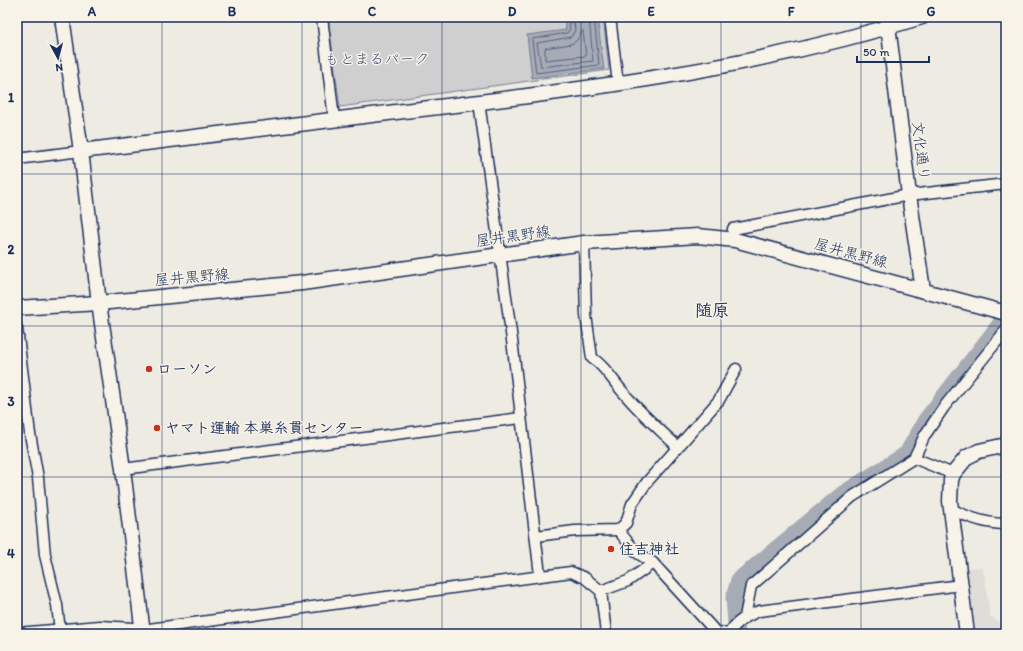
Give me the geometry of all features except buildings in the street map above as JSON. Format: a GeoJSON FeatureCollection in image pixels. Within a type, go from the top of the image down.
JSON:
{"type":"FeatureCollection","features":[{"type":"Feature","properties":{"kind":"street"},"geometry":{"type":"LineString","coordinates":[[62,17],[81,151],[99,303],[124,469],[142,630]]}},
{"type":"Feature","properties":{"kind":"street"},"geometry":{"type":"LineString","coordinates":[[322,17],[334,120]]}},
{"type":"Feature","properties":{"kind":"street"},"geometry":{"type":"LineString","coordinates":[[610,17],[618,84]]}},
{"type":"Feature","properties":{"kind":"street"},"geometry":{"type":"LineString","coordinates":[[17,159],[618,84],[730,66],[815,47],[887,22],[922,17]]}},
{"type":"Feature","properties":{"kind":"street","name":"文化通り"},"geometry":{"type":"LineString","coordinates":[[887,22],[909,195],[923,290]]}},
{"type":"Feature","properties":{"kind":"street"},"geometry":{"type":"LineString","coordinates":[[479,102],[499,255],[512,340],[540,575]]}},
{"type":"Feature","properties":{"kind":"street"},"geometry":{"type":"LineString","coordinates":[[732,240],[733,229],[909,195],[1006,184]]}},
{"type":"Feature","properties":{"kind":"street","name":"屋井黒野線"},"geometry":{"type":"LineString","coordinates":[[17,308],[99,303],[302,283],[584,243],[698,236],[732,240],[1006,313]]}},
{"type":"Feature","properties":{"kind":"street"},"geometry":{"type":"LineString","coordinates":[[584,243],[586,315],[592,358],[600,363],[615,380],[622,392],[678,447]]}},
{"type":"Feature","properties":{"kind":"street"},"geometry":{"type":"LineString","coordinates":[[17,328],[30,434],[38,478],[45,555],[57,605],[60,631]]}},
{"type":"Feature","properties":{"kind":"street"},"geometry":{"type":"LineString","coordinates":[[745,617],[751,586],[852,498],[914,458],[925,435],[944,407],[1006,330]]}},
{"type":"Feature","properties":{"kind":"street"},"geometry":{"type":"LineString","coordinates":[[536,536],[575,531],[618,530],[626,523],[632,504],[647,482],[719,400],[736,369]]}},
{"type":"Feature","properties":{"kind":"street"},"geometry":{"type":"LineString","coordinates":[[124,469],[521,418]]}},
{"type":"Feature","properties":{"kind":"street"},"geometry":{"type":"LineString","coordinates":[[967,634],[950,501],[951,480],[953,474],[967,457],[979,451],[1006,445]]}},
{"type":"Feature","properties":{"kind":"street"},"geometry":{"type":"LineString","coordinates":[[914,458],[953,474]]}},
{"type":"Feature","properties":{"kind":"street"},"geometry":{"type":"LineString","coordinates":[[951,509],[961,514],[998,524],[1006,524]]}},
{"type":"Feature","properties":{"kind":"street"},"geometry":{"type":"LineString","coordinates":[[618,530],[636,552],[653,563],[715,631],[728,634],[745,617],[758,611],[961,585]]}},
{"type":"Feature","properties":{"kind":"street"},"geometry":{"type":"LineString","coordinates":[[601,591],[628,581],[653,563]]}},
{"type":"Feature","properties":{"kind":"street"},"geometry":{"type":"LineString","coordinates":[[17,634],[100,626],[142,630],[571,572],[585,578],[601,591],[606,634]]}},
{"type":"Feature","properties":{"kind":"shaded area"},"geometry":{"type":"Polygon","coordinates":[[[983,567],[990,616],[1006,627],[1006,634],[974,634],[965,568],[983,567]]]}},
{"type":"Feature","properties":{"kind":"green space","name":"もとまるパーク"},"geometry":{"type":"Polygon","coordinates":[[[328,17],[603,17],[609,70],[340,107],[328,17]]]}},
{"type":"Feature","properties":{"kind":"water"},"geometry":{"type":"Polygon","coordinates":[[[564,17],[597,17],[604,69],[532,78],[527,35],[566,30],[564,17]]]}},
{"type":"Feature","properties":{"kind":"waterway"},"geometry":{"type":"LineString","coordinates":[[737,634],[734,598],[739,580],[843,494],[907,454],[926,420],[1006,317]]}},
{"type":"Feature","properties":{"kind":"place","name":"ローソン"},"geometry":{"type":"Point","coordinates":[149,369]}},
{"type":"Feature","properties":{"kind":"place","name":"ヤマト運輸 本巣糸貫センター"},"geometry":{"type":"Point","coordinates":[157,428]}},
{"type":"Feature","properties":{"kind":"place","name":"住吉神社"},"geometry":{"type":"Point","coordinates":[611,549]}},
{"type":"Feature","properties":{"kind":"district","name":"随原"},"geometry":{"type":"Point","coordinates":[712,310]}}]}
